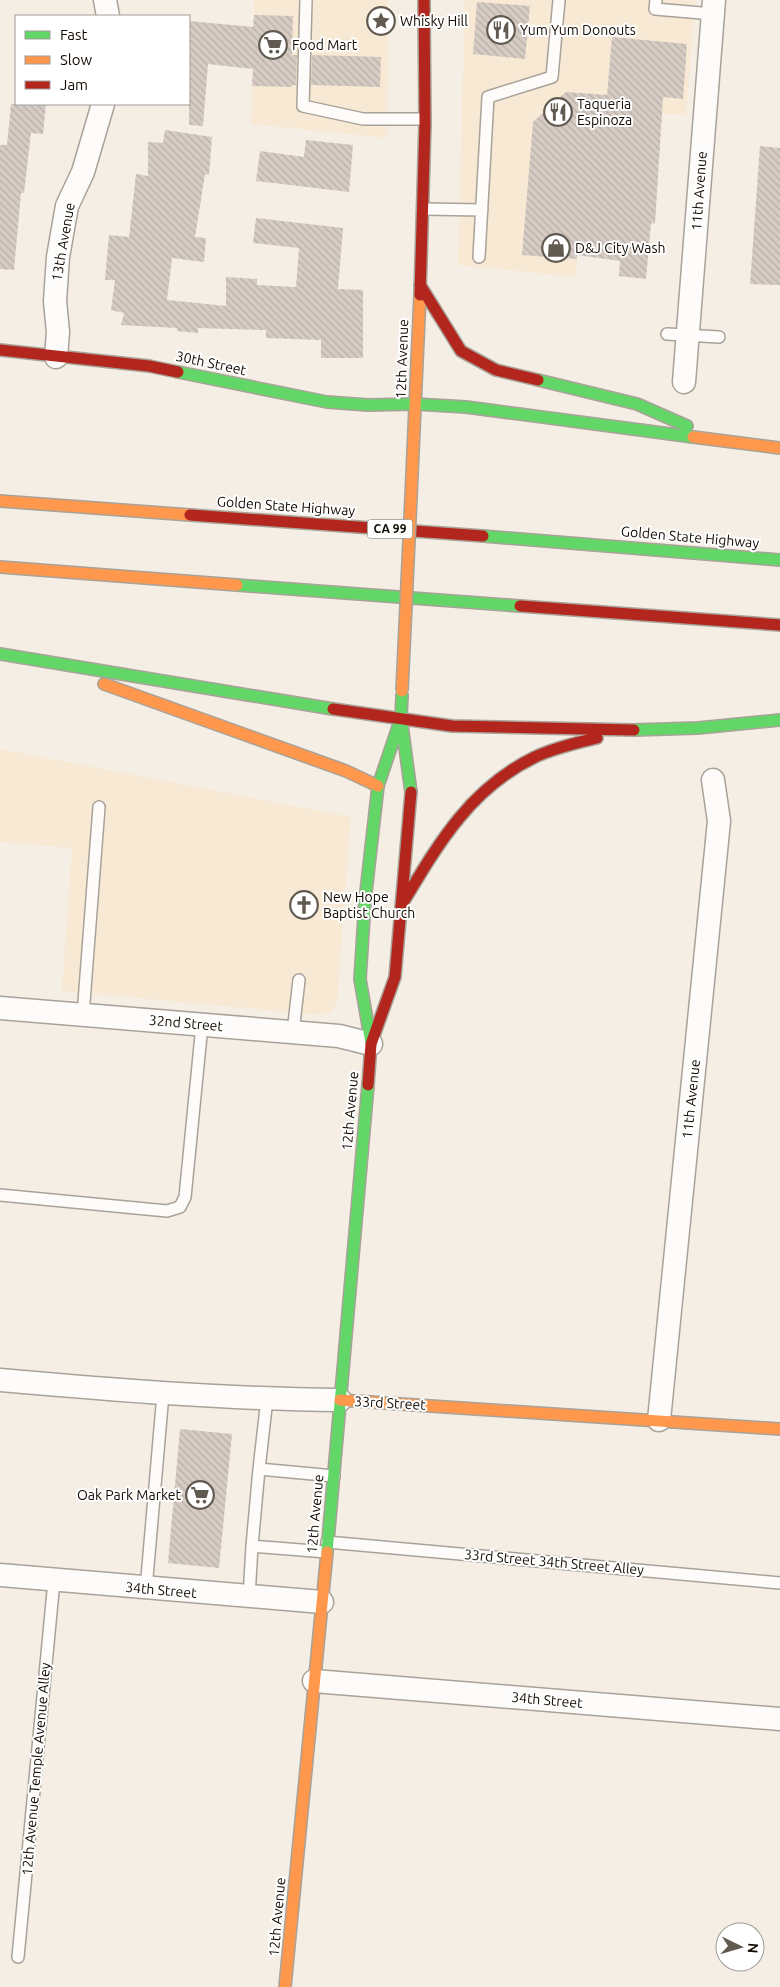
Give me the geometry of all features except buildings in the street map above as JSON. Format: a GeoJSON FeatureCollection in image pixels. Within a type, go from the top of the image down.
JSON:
{"type":"FeatureCollection","features":[{"type":"Feature","properties":{"kind":"main road","name":"12th Avenue"},"geometry":{"type":"LineString","coordinates":[[371,1044],[395,977],[411,789],[401,718],[423,209],[426,55],[424,0]]}},
{"type":"Feature","properties":{"kind":"main road"},"geometry":{"type":"LineString","coordinates":[[420,284],[460,351],[496,370],[637,404],[713,438],[780,448]]}},
{"type":"Feature","properties":{"kind":"main road","name":"30th Street"},"geometry":{"type":"LineString","coordinates":[[0,350],[158,368],[327,402],[368,405],[415,404],[466,407],[713,438]]}},
{"type":"Feature","properties":{"kind":"main road","name":"Golden State Highway"},"geometry":{"type":"LineString","coordinates":[[0,501],[375,527],[780,560]]}},
{"type":"Feature","properties":{"kind":"main road"},"geometry":{"type":"LineString","coordinates":[[0,567],[780,625]]}},
{"type":"Feature","properties":{"kind":"main road"},"geometry":{"type":"LineString","coordinates":[[0,654],[348,712],[452,726],[632,730],[698,728],[780,720]]}},
{"type":"Feature","properties":{"kind":"main road"},"geometry":{"type":"LineString","coordinates":[[37,660],[346,771],[378,786]]}},
{"type":"Feature","properties":{"kind":"main road","name":"12th Avenue"},"geometry":{"type":"LineString","coordinates":[[285,1987],[334,1476],[371,1044],[360,979],[365,901],[378,786],[401,718]]}},
{"type":"Feature","properties":{"kind":"main road"},"geometry":{"type":"LineString","coordinates":[[401,906],[451,827],[472,804],[501,778],[535,757],[570,744],[632,730]]}},
{"type":"Feature","properties":{"kind":"main road","name":"33rd Street"},"geometry":{"type":"LineString","coordinates":[[340,1400],[780,1429]]}},
{"type":"Feature","properties":{"kind":"street"},"geometry":{"type":"LineString","coordinates":[[105,0],[108,15]]}},
{"type":"Feature","properties":{"kind":"street","name":"11th Avenue"},"geometry":{"type":"LineString","coordinates":[[684,382],[677,335],[714,7]]}},
{"type":"Feature","properties":{"kind":"street","name":"13th Avenue"},"geometry":{"type":"LineString","coordinates":[[56,357],[58,332],[55,301],[58,257],[67,206],[83,172],[103,105]]}},
{"type":"Feature","properties":{"kind":"street","name":"11th Avenue"},"geometry":{"type":"LineString","coordinates":[[659,1420],[720,821],[713,780]]}},
{"type":"Feature","properties":{"kind":"street","name":"32nd Street"},"geometry":{"type":"LineString","coordinates":[[0,1008],[339,1036],[371,1044]]}},
{"type":"Feature","properties":{"kind":"street","name":"33rd Street"},"geometry":{"type":"LineString","coordinates":[[0,1380],[163,1394],[340,1400]]}},
{"type":"Feature","properties":{"kind":"street","name":"34th Street"},"geometry":{"type":"LineString","coordinates":[[0,1575],[322,1602]]}},
{"type":"Feature","properties":{"kind":"street","name":"34th Street"},"geometry":{"type":"LineString","coordinates":[[314,1681],[780,1719]]}},
{"type":"Feature","properties":{"kind":"lane"},"geometry":{"type":"LineString","coordinates":[[306,0],[303,106],[362,118],[424,119]]}},
{"type":"Feature","properties":{"kind":"lane"},"geometry":{"type":"LineString","coordinates":[[479,257],[488,98],[552,77],[559,0]]}},
{"type":"Feature","properties":{"kind":"lane"},"geometry":{"type":"LineString","coordinates":[[656,0],[655,9],[714,7]]}},
{"type":"Feature","properties":{"kind":"lane"},"geometry":{"type":"LineString","coordinates":[[423,209],[482,210]]}},
{"type":"Feature","properties":{"kind":"lane"},"geometry":{"type":"LineString","coordinates":[[677,335],[719,337]]}},
{"type":"Feature","properties":{"kind":"lane"},"geometry":{"type":"LineString","coordinates":[[83,1015],[99,807]]}},
{"type":"Feature","properties":{"kind":"lane"},"geometry":{"type":"LineString","coordinates":[[293,1032],[299,980]]}},
{"type":"Feature","properties":{"kind":"lane"},"geometry":{"type":"LineString","coordinates":[[0,1195],[167,1211],[180,1207],[185,1197],[202,1025]]}},
{"type":"Feature","properties":{"kind":"lane"},"geometry":{"type":"LineString","coordinates":[[146,1588],[163,1394]]}},
{"type":"Feature","properties":{"kind":"lane"},"geometry":{"type":"LineString","coordinates":[[249,1597],[252,1546],[267,1399]]}},
{"type":"Feature","properties":{"kind":"lane"},"geometry":{"type":"LineString","coordinates":[[260,1469],[334,1476]]}},
{"type":"Feature","properties":{"kind":"lane","name":"33rd Street 34th Street Alley"},"geometry":{"type":"LineString","coordinates":[[252,1546],[327,1547],[780,1583]]}},
{"type":"Feature","properties":{"kind":"lane","name":"12th Avenue Temple Avenue Alley"},"geometry":{"type":"LineString","coordinates":[[18,1957],[54,1580]]}},
{"type":"Feature","properties":{"kind":"shaded area"},"geometry":{"type":"Polygon","coordinates":[[[254,0],[388,0],[387,138],[251,124],[254,0]]]}},
{"type":"Feature","properties":{"kind":"shaded area"},"geometry":{"type":"Polygon","coordinates":[[[465,0],[695,0],[686,115],[590,108],[576,277],[458,265],[465,0]]]}},
{"type":"Feature","properties":{"kind":"shaded area"},"geometry":{"type":"Polygon","coordinates":[[[0,749],[351,817],[337,1002],[331,1012],[322,1015],[62,991],[72,848],[0,842],[0,749]]]}},
{"type":"Feature","properties":{"kind":"traffic: fast"},"geometry":{"type":"LineString","coordinates":[[178,372],[327,402],[368,405],[415,404]]}},
{"type":"Feature","properties":{"kind":"traffic: fast"},"geometry":{"type":"LineString","coordinates":[[538,380],[637,404],[687,426]]}},
{"type":"Feature","properties":{"kind":"traffic: fast"},"geometry":{"type":"LineString","coordinates":[[415,404],[466,407],[693,437]]}},
{"type":"Feature","properties":{"kind":"traffic: fast"},"geometry":{"type":"LineString","coordinates":[[483,536],[780,560]]}},
{"type":"Feature","properties":{"kind":"traffic: fast"},"geometry":{"type":"LineString","coordinates":[[237,585],[520,606]]}},
{"type":"Feature","properties":{"kind":"traffic: fast"},"geometry":{"type":"LineString","coordinates":[[0,654],[333,709]]}},
{"type":"Feature","properties":{"kind":"traffic: fast"},"geometry":{"type":"LineString","coordinates":[[402,695],[401,718],[411,792]]}},
{"type":"Feature","properties":{"kind":"traffic: fast"},"geometry":{"type":"LineString","coordinates":[[634,730],[698,728],[780,720]]}},
{"type":"Feature","properties":{"kind":"traffic: fast"},"geometry":{"type":"LineString","coordinates":[[371,1043],[360,979],[365,901],[378,786],[400,721]]}},
{"type":"Feature","properties":{"kind":"traffic: fast"},"geometry":{"type":"LineString","coordinates":[[327,1552],[368,1085]]}},
{"type":"Feature","properties":{"kind":"traffic: slow"},"geometry":{"type":"LineString","coordinates":[[411,497],[420,295]]}},
{"type":"Feature","properties":{"kind":"traffic: slow"},"geometry":{"type":"LineString","coordinates":[[693,437],[780,448]]}},
{"type":"Feature","properties":{"kind":"traffic: slow"},"geometry":{"type":"LineString","coordinates":[[402,691],[411,497]]}},
{"type":"Feature","properties":{"kind":"traffic: slow"},"geometry":{"type":"LineString","coordinates":[[0,501],[190,515]]}},
{"type":"Feature","properties":{"kind":"traffic: slow"},"geometry":{"type":"LineString","coordinates":[[0,567],[237,585]]}},
{"type":"Feature","properties":{"kind":"traffic: slow"},"geometry":{"type":"LineString","coordinates":[[104,684],[346,771],[378,786]]}},
{"type":"Feature","properties":{"kind":"traffic: slow"},"geometry":{"type":"LineString","coordinates":[[340,1400],[780,1429]]}},
{"type":"Feature","properties":{"kind":"traffic: slow"},"geometry":{"type":"LineString","coordinates":[[285,1987],[327,1552]]}},
{"type":"Feature","properties":{"kind":"traffic: jam"},"geometry":{"type":"LineString","coordinates":[[420,295],[425,124],[424,0]]}},
{"type":"Feature","properties":{"kind":"traffic: jam"},"geometry":{"type":"LineString","coordinates":[[420,285],[461,351],[496,370],[538,380]]}},
{"type":"Feature","properties":{"kind":"traffic: jam"},"geometry":{"type":"LineString","coordinates":[[0,350],[149,366],[178,372]]}},
{"type":"Feature","properties":{"kind":"traffic: jam"},"geometry":{"type":"LineString","coordinates":[[190,515],[483,536]]}},
{"type":"Feature","properties":{"kind":"traffic: jam"},"geometry":{"type":"LineString","coordinates":[[520,606],[780,625]]}},
{"type":"Feature","properties":{"kind":"traffic: jam"},"geometry":{"type":"LineString","coordinates":[[333,709],[452,726],[634,730]]}},
{"type":"Feature","properties":{"kind":"traffic: jam"},"geometry":{"type":"LineString","coordinates":[[401,906],[442,841],[473,802],[491,785],[535,757],[557,748],[597,738]]}},
{"type":"Feature","properties":{"kind":"traffic: jam"},"geometry":{"type":"LineString","coordinates":[[368,1085],[371,1044],[395,977],[411,792]]}},
{"type":"Feature","properties":{"kind":"place","name":"Whisky Hill"},"geometry":{"type":"Point","coordinates":[381,21]}},
{"type":"Feature","properties":{"kind":"place","name":"Yum Yum Donouts"},"geometry":{"type":"Point","coordinates":[501,30]}},
{"type":"Feature","properties":{"kind":"place","name":"Food Mart"},"geometry":{"type":"Point","coordinates":[273,45]}},
{"type":"Feature","properties":{"kind":"place","name":"Taqueria Espinoza"},"geometry":{"type":"Point","coordinates":[558,112]}},
{"type":"Feature","properties":{"kind":"place","name":"D&J City Wash"},"geometry":{"type":"Point","coordinates":[556,248]}},
{"type":"Feature","properties":{"kind":"place","name":"New Hope Baptist Church"},"geometry":{"type":"Point","coordinates":[304,905]}},
{"type":"Feature","properties":{"kind":"place","name":"Oak Park Market"},"geometry":{"type":"Point","coordinates":[200,1495]}}]}
